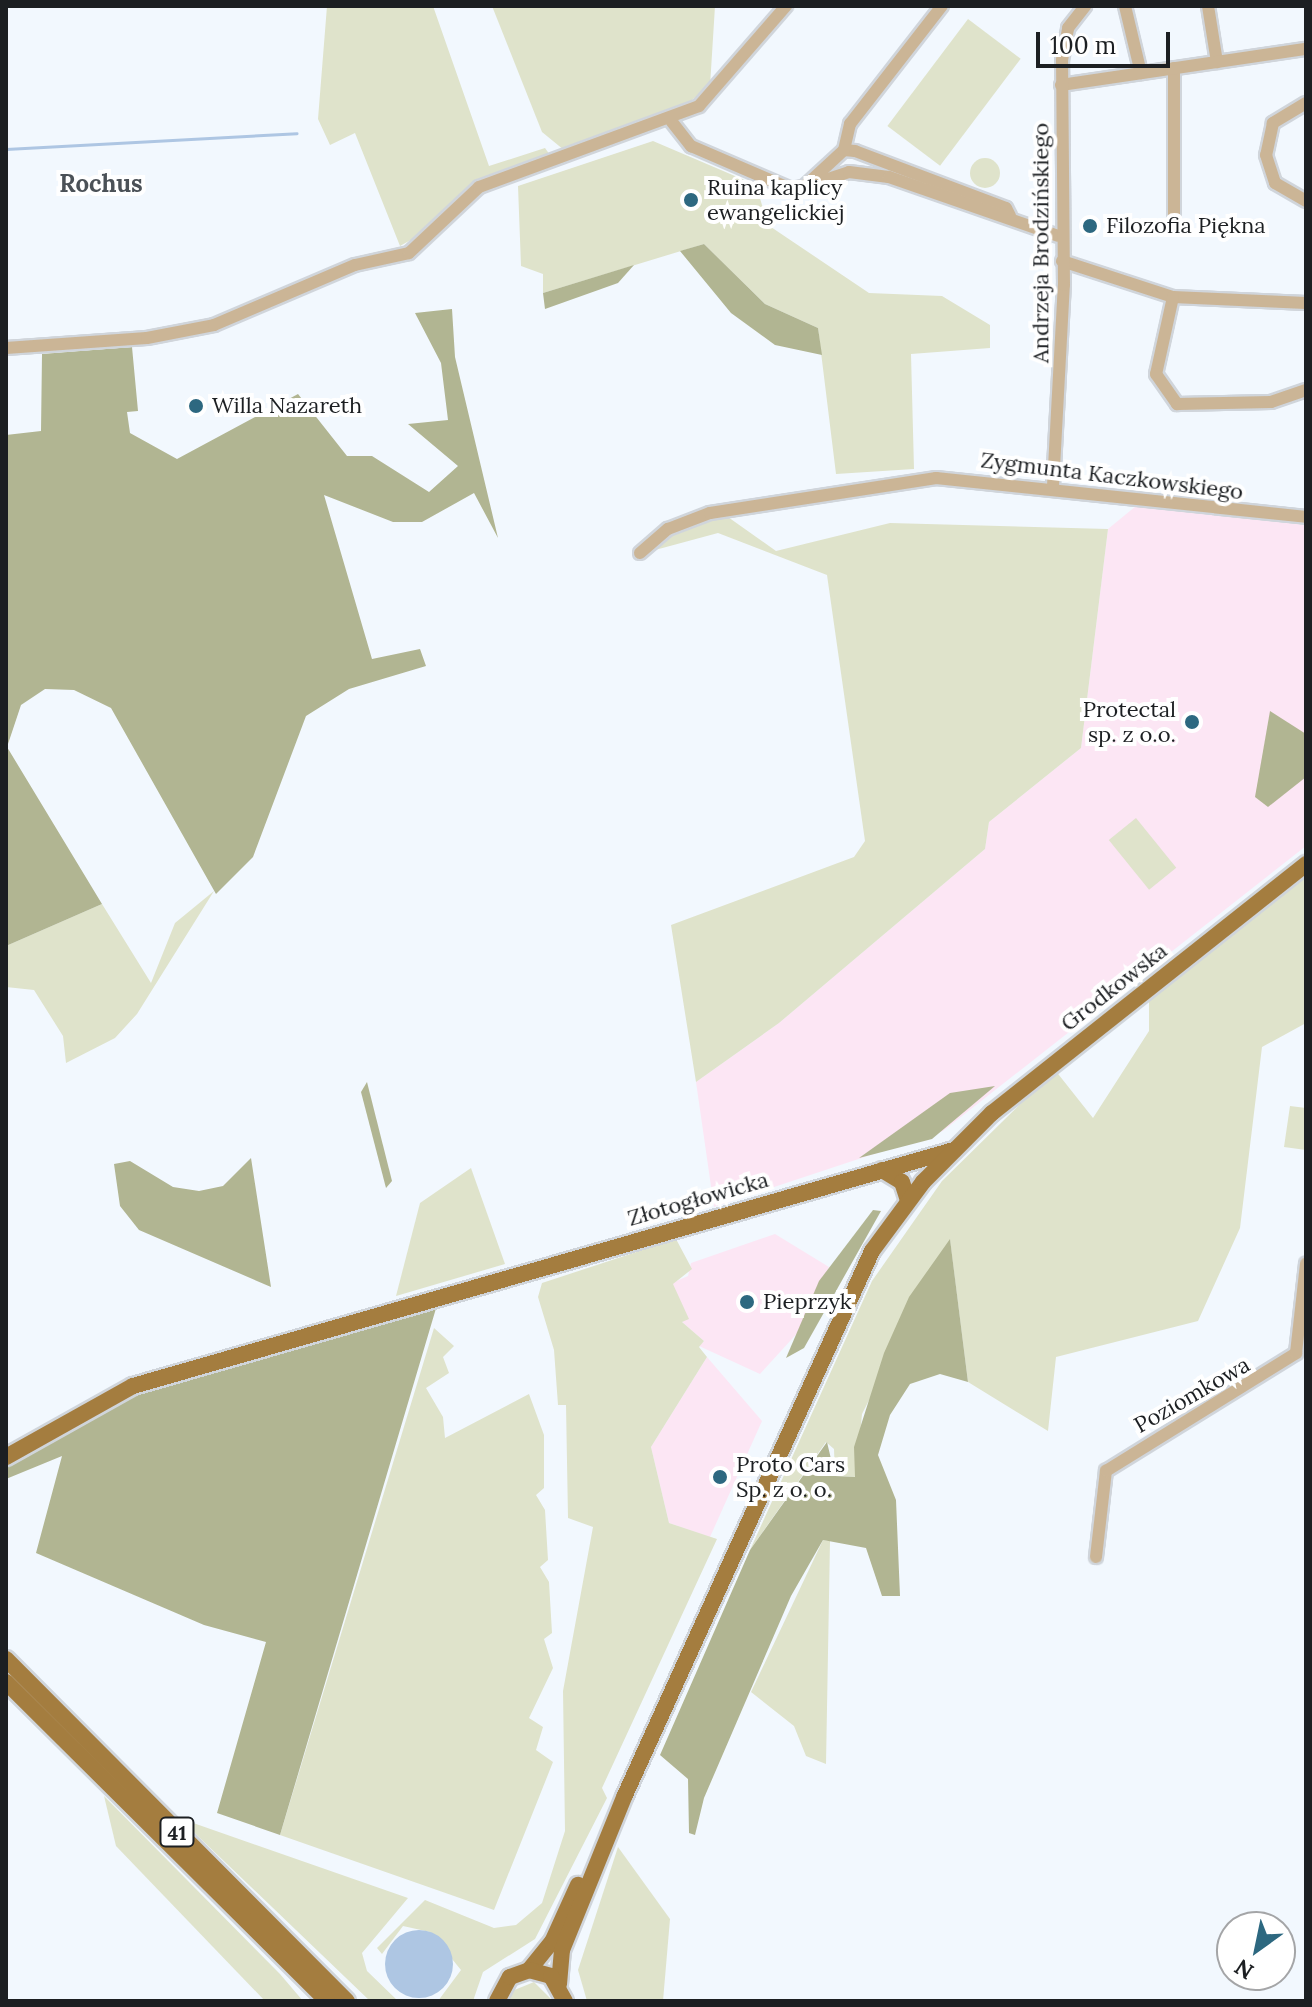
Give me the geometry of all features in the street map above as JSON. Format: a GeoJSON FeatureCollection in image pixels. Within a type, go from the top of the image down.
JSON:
{"type":"FeatureCollection","features":[{"type":"Feature","properties":{"kind":"main road","name":"Grodkowska"},"geometry":{"type":"LineString","coordinates":[[625,1795],[845,1300],[908,1201],[954,1150],[1306,864]]}},
{"type":"Feature","properties":{"kind":"main road","name":"Złotogłowicka"},"geometry":{"type":"LineString","coordinates":[[6,1457],[133,1386],[903,1162],[954,1150]]}},
{"type":"Feature","properties":{"kind":"main road"},"geometry":{"type":"LineString","coordinates":[[903,1162],[923,1182]]}},
{"type":"Feature","properties":{"kind":"main road"},"geometry":{"type":"LineString","coordinates":[[882,1170],[923,1182]]}},
{"type":"Feature","properties":{"kind":"main road"},"geometry":{"type":"LineString","coordinates":[[882,1170],[902,1182],[908,1201]]}},
{"type":"Feature","properties":{"kind":"main road","name":"41"},"geometry":{"type":"LineString","coordinates":[[6,1659],[347,2001]]}},
{"type":"Feature","properties":{"kind":"main road","name":"41"},"geometry":{"type":"LineString","coordinates":[[6,1682],[316,1994],[327,2001]]}},
{"type":"Feature","properties":{"kind":"main road"},"geometry":{"type":"LineString","coordinates":[[497,2001],[510,1977],[529,1970],[552,1942],[625,1795]]}},
{"type":"Feature","properties":{"kind":"main road"},"geometry":{"type":"LineString","coordinates":[[565,2001],[559,1984],[562,1950],[625,1795]]}},
{"type":"Feature","properties":{"kind":"main road"},"geometry":{"type":"LineString","coordinates":[[529,1970],[559,1984]]}},
{"type":"Feature","properties":{"kind":"street"},"geometry":{"type":"LineString","coordinates":[[6,348],[147,338],[214,325],[355,265],[409,253],[447,223],[479,187],[672,122],[714,93],[786,6]]}},
{"type":"Feature","properties":{"kind":"street"},"geometry":{"type":"LineString","coordinates":[[804,187],[844,150],[850,124],[942,6]]}},
{"type":"Feature","properties":{"kind":"street","name":"Andrzeja Brodzińskiego"},"geometry":{"type":"LineString","coordinates":[[1053,486],[1062,261],[1058,236],[1061,85],[1065,35],[1085,6]]}},
{"type":"Feature","properties":{"kind":"street"},"geometry":{"type":"LineString","coordinates":[[1125,6],[1141,73]]}},
{"type":"Feature","properties":{"kind":"street"},"geometry":{"type":"LineString","coordinates":[[1208,6],[1217,62]]}},
{"type":"Feature","properties":{"kind":"street"},"geometry":{"type":"LineString","coordinates":[[1061,85],[1306,49]]}},
{"type":"Feature","properties":{"kind":"street"},"geometry":{"type":"LineString","coordinates":[[1174,68],[1174,214]]}},
{"type":"Feature","properties":{"kind":"street"},"geometry":{"type":"LineString","coordinates":[[1306,103],[1273,123],[1266,155],[1275,183],[1306,201]]}},
{"type":"Feature","properties":{"kind":"street"},"geometry":{"type":"LineString","coordinates":[[672,122],[698,150],[780,185],[804,187],[861,172],[1010,216],[1058,236]]}},
{"type":"Feature","properties":{"kind":"street"},"geometry":{"type":"LineString","coordinates":[[844,150],[975,196],[1010,216]]}},
{"type":"Feature","properties":{"kind":"street"},"geometry":{"type":"LineString","coordinates":[[1062,261],[1173,297],[1306,303]]}},
{"type":"Feature","properties":{"kind":"street"},"geometry":{"type":"LineString","coordinates":[[1173,297],[1156,374],[1177,404],[1271,402],[1306,390]]}},
{"type":"Feature","properties":{"kind":"street","name":"Zygmunta Kaczkowskiego"},"geometry":{"type":"LineString","coordinates":[[640,553],[668,529],[710,513],[842,488],[972,477],[1053,486],[1220,512],[1306,517]]}},
{"type":"Feature","properties":{"kind":"street","name":"Poziomkowa"},"geometry":{"type":"LineString","coordinates":[[1096,1557],[1106,1471],[1296,1353],[1306,1264]]}},
{"type":"Feature","properties":{"kind":"shaded area"},"geometry":{"type":"Polygon","coordinates":[[[1136,506],[1306,525],[1306,846],[943,1131],[714,1207],[696,1082],[779,1023],[985,849],[989,822],[1081,748],[1108,529],[1136,506]]]}},
{"type":"Feature","properties":{"kind":"shaded area","name":"Pieprzyk"},"geometry":{"type":"Polygon","coordinates":[[[775,1234],[829,1267],[801,1329],[760,1374],[699,1346],[704,1341],[682,1322],[688,1318],[672,1283],[688,1276],[691,1263],[775,1234]]]}},
{"type":"Feature","properties":{"kind":"shaded area"},"geometry":{"type":"Polygon","coordinates":[[[707,1357],[762,1421],[710,1537],[669,1523],[651,1447],[707,1357]]]}},
{"type":"Feature","properties":{"kind":"green space"},"geometry":{"type":"Polygon","coordinates":[[[327,6],[433,6],[489,166],[545,148],[550,155],[476,180],[432,228],[400,246],[355,133],[330,145],[318,119],[327,6]]]}},
{"type":"Feature","properties":{"kind":"green space"},"geometry":{"type":"Polygon","coordinates":[[[492,6],[715,6],[710,86],[684,106],[564,150],[542,132],[492,6]]]}},
{"type":"Feature","properties":{"kind":"green space"},"geometry":{"type":"Polygon","coordinates":[[[968,19],[1021,59],[940,166],[887,126],[968,19]]]}},
{"type":"Feature","properties":{"kind":"green space"},"geometry":{"type":"Polygon","coordinates":[[[653,141],[756,185],[768,225],[869,293],[942,296],[990,325],[990,348],[911,354],[914,469],[836,474],[818,328],[765,304],[704,244],[543,293],[543,274],[521,266],[518,186],[653,141]]]}},
{"type":"Feature","properties":{"kind":"green space"},"geometry":{"type":"Polygon","coordinates":[[[985,158],[995,163],[1000,173],[995,183],[985,188],[975,183],[970,173],[975,163],[985,158]]]}},
{"type":"Feature","properties":{"kind":"green space"},"geometry":{"type":"Polygon","coordinates":[[[704,244],[765,304],[818,328],[822,355],[775,345],[731,313],[680,251],[704,244]]]}},
{"type":"Feature","properties":{"kind":"green space"},"geometry":{"type":"Polygon","coordinates":[[[634,265],[618,283],[545,309],[543,293],[634,265]]]}},
{"type":"Feature","properties":{"kind":"green space"},"geometry":{"type":"Polygon","coordinates":[[[452,309],[455,357],[498,538],[474,493],[422,522],[393,522],[324,495],[372,659],[420,649],[426,666],[349,689],[306,716],[253,857],[216,894],[111,708],[74,690],[45,689],[21,705],[7,747],[102,904],[6,946],[6,435],[41,431],[42,354],[132,347],[138,411],[127,412],[130,433],[177,459],[298,394],[347,456],[372,456],[429,492],[458,466],[408,424],[448,420],[441,363],[415,313],[452,309]]]}},
{"type":"Feature","properties":{"kind":"green space"},"geometry":{"type":"Polygon","coordinates":[[[711,505],[776,551],[890,523],[1108,529],[1081,748],[989,822],[985,849],[779,1023],[696,1082],[671,925],[854,857],[865,841],[827,575],[718,533],[644,553],[686,525],[686,516],[711,505]]]}},
{"type":"Feature","properties":{"kind":"green space"},"geometry":{"type":"Polygon","coordinates":[[[1270,711],[1306,734],[1306,777],[1268,807],[1255,797],[1270,711]]]}},
{"type":"Feature","properties":{"kind":"green space"},"geometry":{"type":"Polygon","coordinates":[[[1136,818],[1176,868],[1149,890],[1109,840],[1136,818]]]}},
{"type":"Feature","properties":{"kind":"green space"},"geometry":{"type":"Polygon","coordinates":[[[1306,872],[1306,1023],[1262,1047],[1240,1228],[1198,1321],[1056,1357],[1048,1431],[968,1382],[950,1240],[862,1414],[856,1477],[835,1476],[834,1449],[826,1442],[750,1550],[872,1281],[942,1181],[1055,1070],[1093,1118],[1149,1031],[1149,996],[1306,872]]]}},
{"type":"Feature","properties":{"kind":"green space"},"geometry":{"type":"Polygon","coordinates":[[[214,891],[137,1014],[115,1038],[66,1063],[63,1036],[34,990],[6,987],[6,946],[102,904],[151,983],[175,923],[214,891]]]}},
{"type":"Feature","properties":{"kind":"green space"},"geometry":{"type":"Polygon","coordinates":[[[367,1082],[392,1181],[386,1188],[361,1092],[367,1082]]]}},
{"type":"Feature","properties":{"kind":"green space"},"geometry":{"type":"Polygon","coordinates":[[[995,1086],[932,1139],[859,1158],[950,1093],[995,1086]]]}},
{"type":"Feature","properties":{"kind":"green space"},"geometry":{"type":"Polygon","coordinates":[[[1290,1106],[1306,1108],[1306,1150],[1284,1147],[1290,1106]]]}},
{"type":"Feature","properties":{"kind":"green space"},"geometry":{"type":"Polygon","coordinates":[[[251,1158],[271,1287],[139,1230],[120,1206],[114,1164],[130,1161],[173,1187],[199,1191],[223,1186],[251,1158]]]}},
{"type":"Feature","properties":{"kind":"green space"},"geometry":{"type":"Polygon","coordinates":[[[471,1168],[505,1264],[396,1296],[420,1203],[471,1168]]]}},
{"type":"Feature","properties":{"kind":"green space"},"geometry":{"type":"Polygon","coordinates":[[[873,1210],[881,1211],[804,1348],[786,1358],[819,1281],[873,1210]]]}},
{"type":"Feature","properties":{"kind":"green space"},"geometry":{"type":"Polygon","coordinates":[[[676,1239],[692,1269],[673,1284],[689,1319],[682,1322],[704,1341],[699,1347],[707,1357],[651,1447],[669,1523],[717,1539],[602,1788],[607,1798],[535,1939],[483,1972],[473,2001],[438,2001],[461,1970],[430,1932],[403,1926],[382,1954],[377,1948],[425,1900],[494,1928],[516,1925],[542,1903],[565,1831],[563,1691],[593,1527],[568,1518],[566,1405],[558,1405],[554,1350],[538,1297],[542,1283],[676,1239]]]}},
{"type":"Feature","properties":{"kind":"green space"},"geometry":{"type":"Polygon","coordinates":[[[950,1239],[968,1382],[940,1374],[910,1384],[890,1415],[878,1455],[896,1500],[900,1596],[882,1596],[866,1548],[823,1540],[791,1596],[704,1798],[695,1835],[689,1833],[688,1779],[660,1755],[750,1550],[827,1442],[835,1476],[855,1477],[854,1447],[884,1353],[909,1297],[950,1239]]]}},
{"type":"Feature","properties":{"kind":"green space"},"geometry":{"type":"Polygon","coordinates":[[[437,1305],[280,1835],[217,1813],[266,1642],[204,1625],[36,1553],[62,1456],[6,1479],[6,1465],[130,1393],[437,1305]]]}},
{"type":"Feature","properties":{"kind":"green space"},"geometry":{"type":"Polygon","coordinates":[[[434,1328],[454,1346],[443,1357],[449,1373],[426,1388],[443,1417],[445,1438],[529,1394],[544,1435],[544,1488],[536,1495],[545,1510],[548,1560],[540,1567],[549,1582],[552,1633],[544,1639],[553,1668],[529,1718],[543,1727],[536,1750],[553,1762],[494,1910],[280,1835],[434,1328]]]}},
{"type":"Feature","properties":{"kind":"green space"},"geometry":{"type":"Polygon","coordinates":[[[823,1540],[830,1541],[826,1764],[806,1756],[794,1726],[751,1692],[823,1540]]]}},
{"type":"Feature","properties":{"kind":"green space"},"geometry":{"type":"Polygon","coordinates":[[[104,1796],[303,2001],[265,2001],[116,1846],[104,1796]]]}},
{"type":"Feature","properties":{"kind":"green space"},"geometry":{"type":"Polygon","coordinates":[[[179,1818],[408,1898],[362,1953],[367,1971],[398,2001],[370,2001],[179,1818]]]}},
{"type":"Feature","properties":{"kind":"green space"},"geometry":{"type":"Polygon","coordinates":[[[618,1847],[670,1919],[663,2001],[587,2001],[578,1970],[618,1847]]]}},
{"type":"Feature","properties":{"kind":"green space"},"geometry":{"type":"Polygon","coordinates":[[[534,1982],[553,2001],[506,2001],[512,1991],[534,1982]]]}},
{"type":"Feature","properties":{"kind":"water"},"geometry":{"type":"Polygon","coordinates":[[[412,1930],[426,1930],[438,1935],[448,1945],[453,1964],[448,1983],[438,1993],[426,1998],[412,1998],[400,1993],[390,1983],[385,1971],[385,1957],[390,1945],[400,1935],[412,1930]]]}},
{"type":"Feature","properties":{"kind":"waterway"},"geometry":{"type":"LineString","coordinates":[[6,149],[297,133]]}},
{"type":"Feature","properties":{"kind":"place","name":"Ruina kaplicy ewangelickiej"},"geometry":{"type":"Point","coordinates":[691,200]}},
{"type":"Feature","properties":{"kind":"place","name":"Filozofia Piękna"},"geometry":{"type":"Point","coordinates":[1090,226]}},
{"type":"Feature","properties":{"kind":"place","name":"Willa Nazareth"},"geometry":{"type":"Point","coordinates":[196,406]}},
{"type":"Feature","properties":{"kind":"place","name":"Protectal sp. z o.o."},"geometry":{"type":"Point","coordinates":[1192,722]}},
{"type":"Feature","properties":{"kind":"place","name":"Pieprzyk"},"geometry":{"type":"Point","coordinates":[747,1302]}},
{"type":"Feature","properties":{"kind":"place","name":"Proto Cars Sp. z o. o."},"geometry":{"type":"Point","coordinates":[720,1477]}},
{"type":"Feature","properties":{"kind":"district","name":"Rochus"},"geometry":{"type":"Point","coordinates":[101,184]}}]}
